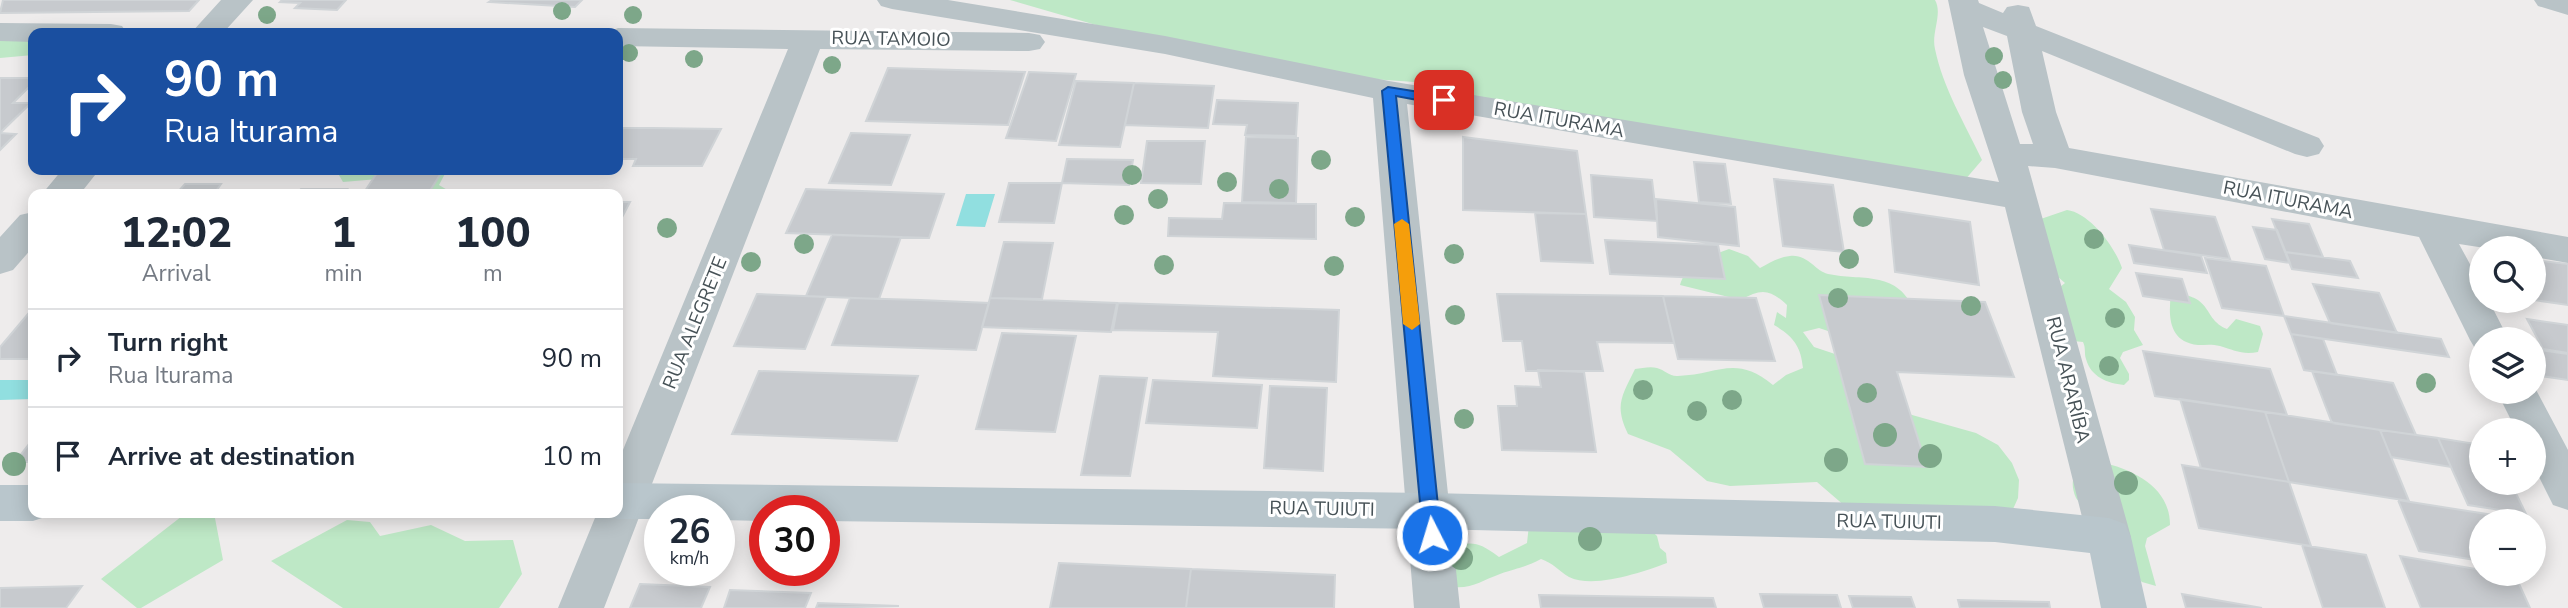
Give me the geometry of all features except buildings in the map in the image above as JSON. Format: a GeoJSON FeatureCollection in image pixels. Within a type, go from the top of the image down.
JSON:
{"type":"FeatureCollection","features":[{"type":"Feature","properties":{"kind":"street"},"geometry":{"type":"LineString","coordinates":[[211,28],[238,0]]}},
{"type":"Feature","properties":{"kind":"street","name":"RUA ITURAMA"},"geometry":{"type":"LineString","coordinates":[[892,0],[1165,45],[1388,91],[2021,198]]}},
{"type":"Feature","properties":{"kind":"street"},"geometry":{"type":"LineString","coordinates":[[2015,0],[2039,112],[2055,157]]}},
{"type":"Feature","properties":{"kind":"street"},"geometry":{"type":"LineString","coordinates":[[2549,0],[2568,6]]}},
{"type":"Feature","properties":{"kind":"street"},"geometry":{"type":"LineString","coordinates":[[1963,4],[2023,32],[2308,146]]}},
{"type":"Feature","properties":{"kind":"street","name":"RUA ARARÍBA"},"geometry":{"type":"LineString","coordinates":[[1963,4],[1992,114],[2021,198],[2109,537],[2124,608]]}},
{"type":"Feature","properties":{"kind":"street"},"geometry":{"type":"LineString","coordinates":[[0,32],[28,32]]}},
{"type":"Feature","properties":{"kind":"street","name":"RUA TAMOIO"},"geometry":{"type":"LineString","coordinates":[[623,37],[1165,45]]}},
{"type":"Feature","properties":{"kind":"street","name":"RUA ALEGRETE"},"geometry":{"type":"LineString","coordinates":[[623,496],[808,38]]}},
{"type":"Feature","properties":{"kind":"street"},"geometry":{"type":"LineString","coordinates":[[1388,91],[1430,511],[1437,608]]}},
{"type":"Feature","properties":{"kind":"street","name":"RUA ITURAMA"},"geometry":{"type":"LineString","coordinates":[[2008,154],[2055,157],[2568,250]]}},
{"type":"Feature","properties":{"kind":"street"},"geometry":{"type":"LineString","coordinates":[[65,189],[77,175]]}},
{"type":"Feature","properties":{"kind":"street"},"geometry":{"type":"LineString","coordinates":[[2432,227],[2483,327]]}},
{"type":"Feature","properties":{"kind":"street"},"geometry":{"type":"LineString","coordinates":[[0,261],[28,230]]}},
{"type":"Feature","properties":{"kind":"street"},"geometry":{"type":"LineString","coordinates":[[2523,404],[2568,492]]}},
{"type":"Feature","properties":{"kind":"street","name":"RUA TUIUTI"},"geometry":{"type":"LineString","coordinates":[[623,501],[1430,511],[1995,524],[2109,537]]}},
{"type":"Feature","properties":{"kind":"street"},"geometry":{"type":"LineString","coordinates":[[0,503],[28,503]]}},
{"type":"Feature","properties":{"kind":"street","name":"RUA ALEGRETE"},"geometry":{"type":"LineString","coordinates":[[580,608],[614,518]]}},
{"type":"Feature","properties":{"kind":"green space"},"geometry":{"type":"Polygon","coordinates":[[[1010,0],[1935,0],[1938,11],[1934,43],[1943,78],[1982,160],[1964,181],[1564,129],[1428,83],[1316,75],[1165,45],[1010,0]]]}},
{"type":"Feature","properties":{"kind":"green space"},"geometry":{"type":"Polygon","coordinates":[[[0,38],[28,41],[28,55],[0,58],[0,38]]]}},
{"type":"Feature","properties":{"kind":"green space"},"geometry":{"type":"Polygon","coordinates":[[[339,175],[425,175],[343,182],[339,175]]]}},
{"type":"Feature","properties":{"kind":"green space"},"geometry":{"type":"Polygon","coordinates":[[[425,175],[444,175],[439,185],[446,189],[412,189],[425,175]]]}},
{"type":"Feature","properties":{"kind":"green space"},"geometry":{"type":"Polygon","coordinates":[[[2067,210],[2084,217],[2101,232],[2114,250],[2122,268],[2109,289],[2126,302],[2135,317],[2134,330],[2143,345],[2123,352],[2120,358],[2129,374],[2129,380],[2124,385],[2106,381],[2096,375],[2088,365],[2083,342],[2073,341],[2060,287],[2065,283],[2058,277],[2029,223],[2067,210]]]}},
{"type":"Feature","properties":{"kind":"green space"},"geometry":{"type":"Polygon","coordinates":[[[1729,249],[1748,256],[1760,268],[1774,260],[1796,256],[1828,274],[1887,282],[1906,296],[1913,308],[1840,335],[1819,328],[1803,332],[1814,347],[1835,354],[1851,366],[1856,407],[1853,422],[1875,432],[1905,413],[1976,433],[1998,445],[2012,463],[2019,480],[2018,498],[2005,527],[1853,513],[1817,482],[1730,486],[1707,481],[1670,450],[1628,434],[1621,415],[1621,401],[1635,369],[1655,367],[1675,376],[1737,368],[1748,370],[1773,385],[1786,375],[1803,368],[1795,342],[1774,325],[1777,312],[1786,318],[1787,305],[1775,296],[1760,292],[1741,300],[1680,285],[1693,266],[1729,249]]]}},
{"type":"Feature","properties":{"kind":"green space"},"geometry":{"type":"Polygon","coordinates":[[[2171,294],[2185,295],[2201,302],[2219,325],[2227,329],[2236,319],[2260,326],[2263,334],[2258,352],[2243,352],[2217,345],[2198,345],[2181,339],[2172,327],[2171,294]]]}},
{"type":"Feature","properties":{"kind":"green space"},"geometry":{"type":"Polygon","coordinates":[[[2101,462],[2137,475],[2157,490],[2164,500],[2170,525],[2147,538],[2145,546],[2156,586],[2142,582],[2132,572],[2076,498],[2073,481],[2079,464],[2101,462]]]}},
{"type":"Feature","properties":{"kind":"green space"},"geometry":{"type":"Polygon","coordinates":[[[180,518],[215,518],[223,560],[141,608],[137,608],[101,579],[180,518]]]}},
{"type":"Feature","properties":{"kind":"green space"},"geometry":{"type":"Polygon","coordinates":[[[347,520],[370,522],[380,536],[431,525],[465,541],[513,540],[522,574],[499,608],[343,608],[271,561],[347,520]]]}},
{"type":"Feature","properties":{"kind":"green space"},"geometry":{"type":"Polygon","coordinates":[[[1641,521],[1657,536],[1660,548],[1666,553],[1667,563],[1618,578],[1591,581],[1569,577],[1541,559],[1472,585],[1453,587],[1446,548],[1474,544],[1499,557],[1527,543],[1529,525],[1641,521]]]}},
{"type":"Feature","properties":{"kind":"water"},"geometry":{"type":"Polygon","coordinates":[[[966,194],[995,194],[985,227],[956,226],[966,194]]]}},
{"type":"Feature","properties":{"kind":"water"},"geometry":{"type":"Polygon","coordinates":[[[0,380],[28,380],[28,399],[0,400],[0,380]]]}},
{"type":"Feature","properties":{"kind":"slow traffic"},"geometry":{"type":"LineString","coordinates":[[1402,224],[1412,324]]}},
{"type":"Feature","properties":{"kind":"route"},"geometry":{"type":"LineString","coordinates":[[1432,535],[1388,91],[1444,100]]}}]}
